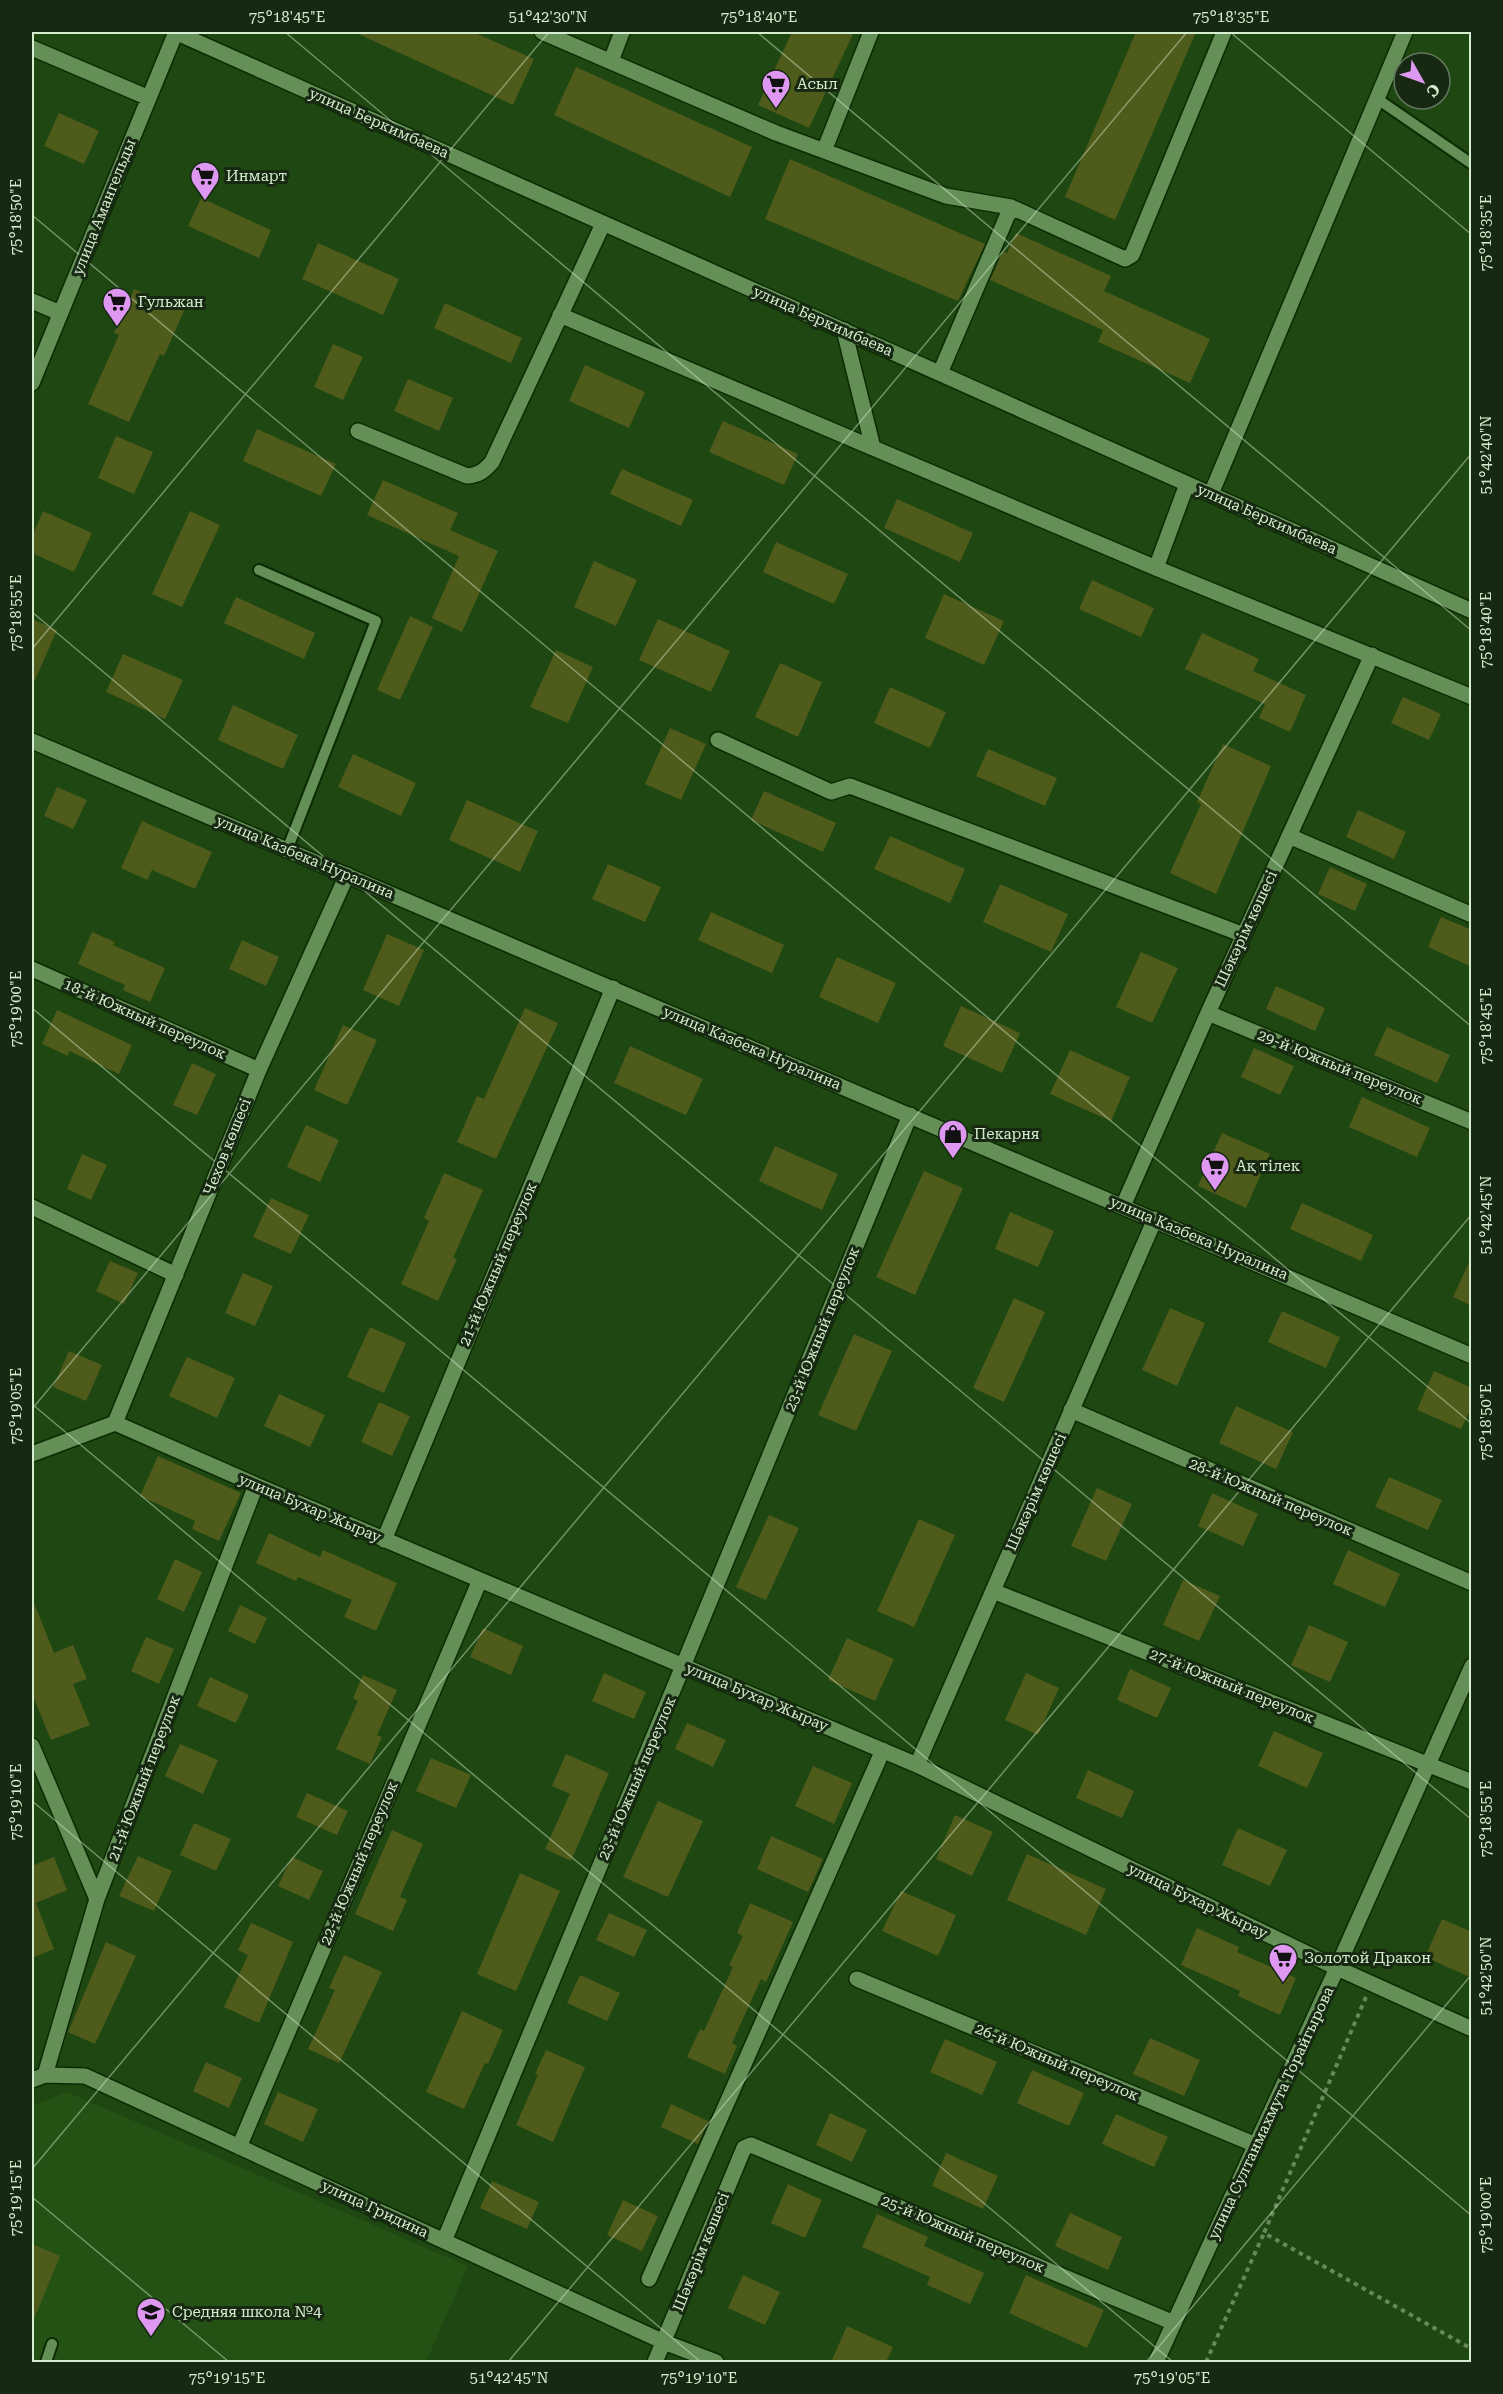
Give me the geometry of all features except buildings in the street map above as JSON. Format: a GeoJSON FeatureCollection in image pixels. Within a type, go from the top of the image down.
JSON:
{"type":"FeatureCollection","features":[{"type":"Feature","properties":{"kind":"street","name":"улица Амангельды"},"geometry":{"type":"LineString","coordinates":[[32,383],[176,32]]}},
{"type":"Feature","properties":{"kind":"street","name":"улица Беркимбаева"},"geometry":{"type":"LineString","coordinates":[[176,32],[1472,611]]}},
{"type":"Feature","properties":{"kind":"street"},"geometry":{"type":"LineString","coordinates":[[542,32],[776,133],[946,196],[1011,207],[1125,259],[1132,255],[1224,32]]}},
{"type":"Feature","properties":{"kind":"street"},"geometry":{"type":"LineString","coordinates":[[611,62],[622,32]]}},
{"type":"Feature","properties":{"kind":"street"},"geometry":{"type":"LineString","coordinates":[[824,151],[872,32]]}},
{"type":"Feature","properties":{"kind":"street"},"geometry":{"type":"LineString","coordinates":[[1211,494],[1405,32]]}},
{"type":"Feature","properties":{"kind":"street"},"geometry":{"type":"LineString","coordinates":[[32,48],[149,98]]}},
{"type":"Feature","properties":{"kind":"street"},"geometry":{"type":"LineString","coordinates":[[940,373],[1011,207]]}},
{"type":"Feature","properties":{"kind":"street"},"geometry":{"type":"LineString","coordinates":[[358,431],[466,476],[476,475],[483,471],[492,462],[603,224]]}},
{"type":"Feature","properties":{"kind":"street"},"geometry":{"type":"LineString","coordinates":[[32,301],[60,313]]}},
{"type":"Feature","properties":{"kind":"street"},"geometry":{"type":"LineString","coordinates":[[560,315],[1156,568],[1472,697]]}},
{"type":"Feature","properties":{"kind":"street"},"geometry":{"type":"LineString","coordinates":[[844,330],[873,448]]}},
{"type":"Feature","properties":{"kind":"street"},"geometry":{"type":"LineString","coordinates":[[1156,568],[1187,484]]}},
{"type":"Feature","properties":{"kind":"street","name":"Шәкәрім көшесі"},"geometry":{"type":"LineString","coordinates":[[1123,1206],[1208,1013],[1372,655]]}},
{"type":"Feature","properties":{"kind":"street"},"geometry":{"type":"LineString","coordinates":[[718,740],[831,792],[850,786],[1244,935]]}},
{"type":"Feature","properties":{"kind":"street","name":"улица Казбека Нуралина"},"geometry":{"type":"LineString","coordinates":[[32,741],[1472,1356]]}},
{"type":"Feature","properties":{"kind":"street"},"geometry":{"type":"LineString","coordinates":[[1289,836],[1472,915]]}},
{"type":"Feature","properties":{"kind":"street","name":"Чехов көшесі"},"geometry":{"type":"LineString","coordinates":[[115,1423],[259,1070],[347,875]]}},
{"type":"Feature","properties":{"kind":"street","name":"18-й Южный переулок"},"geometry":{"type":"LineString","coordinates":[[32,969],[259,1070]]}},
{"type":"Feature","properties":{"kind":"street","name":"21-й Южный переулок"},"geometry":{"type":"LineString","coordinates":[[384,1540],[613,988]]}},
{"type":"Feature","properties":{"kind":"street","name":"29-й Южный переулок"},"geometry":{"type":"LineString","coordinates":[[1208,1013],[1472,1122]]}},
{"type":"Feature","properties":{"kind":"street","name":"23-й Южный переулок"},"geometry":{"type":"LineString","coordinates":[[444,2241],[910,1115]]}},
{"type":"Feature","properties":{"kind":"street"},"geometry":{"type":"LineString","coordinates":[[32,1208],[176,1275]]}},
{"type":"Feature","properties":{"kind":"street","name":"Шәкәрім көшесі"},"geometry":{"type":"LineString","coordinates":[[917,1765],[1155,1219]]}},
{"type":"Feature","properties":{"kind":"street","name":"28-й Южный переулок"},"geometry":{"type":"LineString","coordinates":[[1071,1410],[1472,1583]]}},
{"type":"Feature","properties":{"kind":"street"},"geometry":{"type":"LineString","coordinates":[[32,1454],[115,1423]]}},
{"type":"Feature","properties":{"kind":"street","name":"улица Бухар Жырау"},"geometry":{"type":"LineString","coordinates":[[115,1423],[384,1540],[917,1765],[1337,1968],[1472,2029]]}},
{"type":"Feature","properties":{"kind":"street","name":"21-й Южный переулок"},"geometry":{"type":"LineString","coordinates":[[38,2077],[97,1899],[256,1485]]}},
{"type":"Feature","properties":{"kind":"street","name":"22-й Южный переулок"},"geometry":{"type":"LineString","coordinates":[[239,2147],[480,1580]]}},
{"type":"Feature","properties":{"kind":"street","name":"27-й Южный переулок"},"geometry":{"type":"LineString","coordinates":[[993,1591],[1472,1782]]}},
{"type":"Feature","properties":{"kind":"street","name":"улица Султанмахмута Торайгырова"},"geometry":{"type":"LineString","coordinates":[[1156,2362],[1337,1968],[1472,1666]]}},
{"type":"Feature","properties":{"kind":"street"},"geometry":{"type":"LineString","coordinates":[[32,1746],[97,1899]]}},
{"type":"Feature","properties":{"kind":"street"},"geometry":{"type":"LineString","coordinates":[[649,2279],[883,1750]]}},
{"type":"Feature","properties":{"kind":"street","name":"26-й Южный переулок"},"geometry":{"type":"LineString","coordinates":[[857,1979],[1256,2145]]}},
{"type":"Feature","properties":{"kind":"street","name":"улица Гридина"},"geometry":{"type":"LineString","coordinates":[[38,2077],[85,2076],[664,2342],[716,2362]]}},
{"type":"Feature","properties":{"kind":"street","name":"Шәкәрім көшесі"},"geometry":{"type":"LineString","coordinates":[[655,2362],[744,2148],[751,2145]]}},
{"type":"Feature","properties":{"kind":"street","name":"25-й Южный переулок"},"geometry":{"type":"LineString","coordinates":[[751,2145],[1174,2323]]}},
{"type":"Feature","properties":{"kind":"lane"},"geometry":{"type":"LineString","coordinates":[[1376,98],[1472,164]]}},
{"type":"Feature","properties":{"kind":"lane"},"geometry":{"type":"LineString","coordinates":[[259,570],[376,621],[287,850]]}},
{"type":"Feature","properties":{"kind":"lane"},"geometry":{"type":"LineString","coordinates":[[46,2362],[52,2344]]}},
{"type":"Feature","properties":{"kind":"path"},"geometry":{"type":"LineString","coordinates":[[1206,2362],[1372,1984]]}},
{"type":"Feature","properties":{"kind":"path"},"geometry":{"type":"LineString","coordinates":[[1264,2233],[1472,2349]]}},
{"type":"Feature","properties":{"kind":"shaded area"},"geometry":{"type":"Polygon","coordinates":[[[67,2092],[468,2266],[426,2362],[32,2362],[32,2106],[67,2092]]]}},
{"type":"Feature","properties":{"kind":"place","name":"Асыл"},"geometry":{"type":"Point","coordinates":[776,110]}},
{"type":"Feature","properties":{"kind":"place","name":"Инмарт"},"geometry":{"type":"Point","coordinates":[205,202]}},
{"type":"Feature","properties":{"kind":"place","name":"Гульжан"},"geometry":{"type":"Point","coordinates":[117,328]}},
{"type":"Feature","properties":{"kind":"place","name":"Пекарня"},"geometry":{"type":"Point","coordinates":[953,1160]}},
{"type":"Feature","properties":{"kind":"place","name":"Ақ тілек"},"geometry":{"type":"Point","coordinates":[1215,1192]}},
{"type":"Feature","properties":{"kind":"place","name":"Золотой Дракон"},"geometry":{"type":"Point","coordinates":[1283,1984]}},
{"type":"Feature","properties":{"kind":"place","name":"Средняя школа №4"},"geometry":{"type":"Point","coordinates":[151,2338]}}]}
